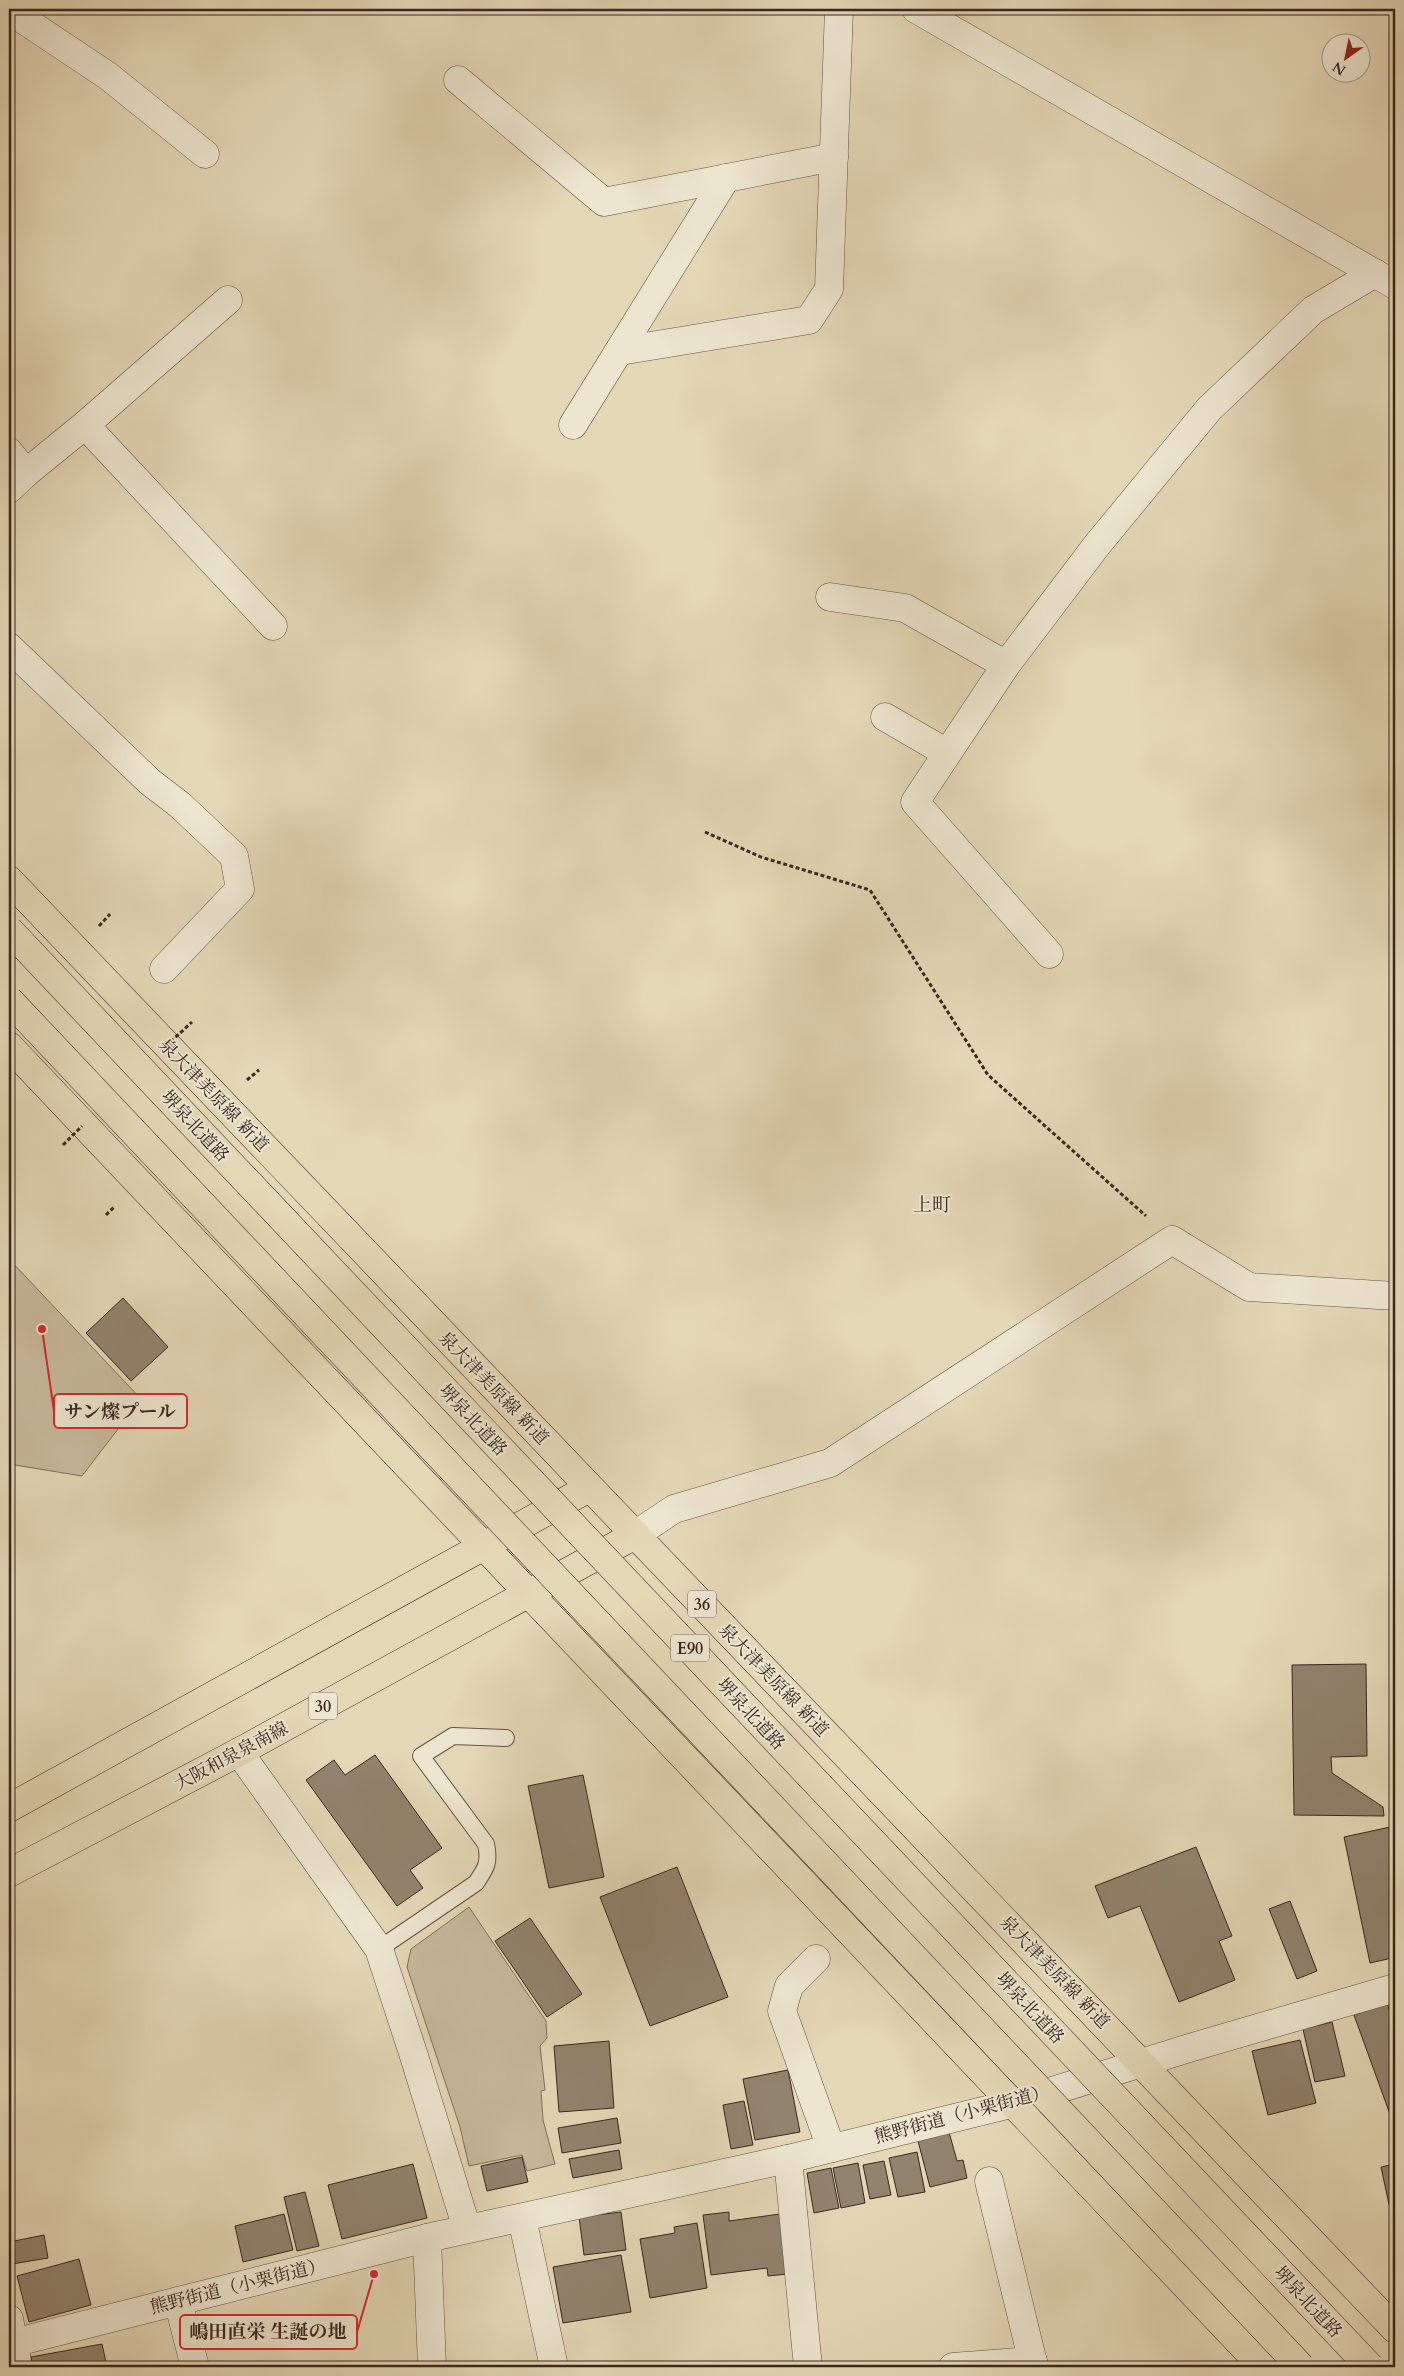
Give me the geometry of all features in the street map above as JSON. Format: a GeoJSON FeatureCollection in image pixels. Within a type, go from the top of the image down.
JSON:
{"type":"FeatureCollection","features":[{"type":"Feature","properties":{"kind":"main road","name":"泉大津美原線 新道"},"geometry":{"type":"LineString","coordinates":[[9,880],[1395,2329]]}},
{"type":"Feature","properties":{"kind":"main road","name":"堺泉北道路"},"geometry":{"type":"LineString","coordinates":[[9,930],[1370,2367]]}},
{"type":"Feature","properties":{"kind":"main road"},"geometry":{"type":"LineString","coordinates":[[9,1000],[1301,2367]]}},
{"type":"Feature","properties":{"kind":"main road"},"geometry":{"type":"LineString","coordinates":[[9,1046],[1011,2104],[1263,2367]]}},
{"type":"Feature","properties":{"kind":"main road"},"geometry":{"type":"LineString","coordinates":[[9,1808],[589,1488]]}},
{"type":"Feature","properties":{"kind":"main road","name":"大阪和泉泉南線"},"geometry":{"type":"LineString","coordinates":[[9,1873],[239,1752],[635,1535]]}},
{"type":"Feature","properties":{"kind":"street"},"geometry":{"type":"LineString","coordinates":[[620,351],[809,320],[829,289],[839,9]]}},
{"type":"Feature","properties":{"kind":"street"},"geometry":{"type":"LineString","coordinates":[[916,9],[1385,279]]}},
{"type":"Feature","properties":{"kind":"street"},"geometry":{"type":"LineString","coordinates":[[9,10],[108,76],[205,154]]}},
{"type":"Feature","properties":{"kind":"street"},"geometry":{"type":"LineString","coordinates":[[458,80],[604,202],[834,157]]}},
{"type":"Feature","properties":{"kind":"street"},"geometry":{"type":"LineString","coordinates":[[572,425],[620,351],[726,178]]}},
{"type":"Feature","properties":{"kind":"street"},"geometry":{"type":"LineString","coordinates":[[1049,954],[915,802],[1006,665],[1097,545],[1209,409],[1313,310],[1385,279]]}},
{"type":"Feature","properties":{"kind":"street"},"geometry":{"type":"LineString","coordinates":[[9,452],[18,481],[228,300]]}},
{"type":"Feature","properties":{"kind":"street"},"geometry":{"type":"LineString","coordinates":[[85,425],[273,626]]}},
{"type":"Feature","properties":{"kind":"street"},"geometry":{"type":"LineString","coordinates":[[830,598],[906,608],[1006,665]]}},
{"type":"Feature","properties":{"kind":"street"},"geometry":{"type":"LineString","coordinates":[[9,647],[150,782],[180,805],[234,856],[240,889],[164,969]]}},
{"type":"Feature","properties":{"kind":"street"},"geometry":{"type":"LineString","coordinates":[[885,717],[947,753]]}},
{"type":"Feature","properties":{"kind":"street"},"geometry":{"type":"LineString","coordinates":[[635,1535],[674,1509],[830,1463],[1172,1240],[1249,1287],[1395,1296]]}},
{"type":"Feature","properties":{"kind":"street"},"geometry":{"type":"LineString","coordinates":[[239,1752],[379,1949],[467,2229]]}},
{"type":"Feature","properties":{"kind":"street"},"geometry":{"type":"LineString","coordinates":[[816,1959],[789,1986],[782,2011],[832,2148]]}},
{"type":"Feature","properties":{"kind":"street","name":"熊野街道（小栗街道）"},"geometry":{"type":"LineString","coordinates":[[12,2343],[427,2238],[788,2159],[1011,2104],[1395,1988]]}},
{"type":"Feature","properties":{"kind":"street"},"geometry":{"type":"LineString","coordinates":[[788,2159],[808,2367]]}},
{"type":"Feature","properties":{"kind":"street"},"geometry":{"type":"LineString","coordinates":[[952,2367],[1034,2364],[989,2181]]}},
{"type":"Feature","properties":{"kind":"street"},"geometry":{"type":"LineString","coordinates":[[522,2218],[554,2367]]}},
{"type":"Feature","properties":{"kind":"street"},"geometry":{"type":"LineString","coordinates":[[427,2238],[432,2367]]}},
{"type":"Feature","properties":{"kind":"street"},"geometry":{"type":"LineString","coordinates":[[178,2300],[195,2367]]}},
{"type":"Feature","properties":{"kind":"lane"},"geometry":{"type":"LineString","coordinates":[[379,1949],[476,1883],[486,1868],[489,1858],[486,1844],[421,1756],[453,1736],[506,1738]]}},
{"type":"Feature","properties":{"kind":"path"},"geometry":{"type":"LineString","coordinates":[[705,832],[761,857],[870,890],[988,1075],[1172,1240]]}},
{"type":"Feature","properties":{"kind":"path"},"geometry":{"type":"LineString","coordinates":[[99,926],[110,914]]}},
{"type":"Feature","properties":{"kind":"path"},"geometry":{"type":"LineString","coordinates":[[248,1081],[259,1070]]}},
{"type":"Feature","properties":{"kind":"path"},"geometry":{"type":"LineString","coordinates":[[106,1215],[118,1204]]}},
{"type":"Feature","properties":{"kind":"shaded area"},"geometry":{"type":"Polygon","coordinates":[[[9,1259],[141,1399],[82,1476],[9,1464],[9,1259]]]}},
{"type":"Feature","properties":{"kind":"shaded area"},"geometry":{"type":"Polygon","coordinates":[[[469,1907],[546,2021],[547,2038],[540,2046],[545,2090],[541,2091],[543,2120],[555,2164],[527,2171],[522,2155],[469,2166],[460,2127],[407,1967],[411,1949],[469,1907]]]}},
{"type":"Feature","properties":{"kind":"building"},"geometry":{"type":"Polygon","coordinates":[[[123,1298],[168,1347],[131,1381],[86,1333],[123,1298]]]}},
{"type":"Feature","properties":{"kind":"building"},"geometry":{"type":"Polygon","coordinates":[[[1366,1664],[1367,1756],[1331,1757],[1332,1773],[1383,1807],[1384,1816],[1294,1815],[1292,1665],[1366,1664]]]}},
{"type":"Feature","properties":{"kind":"building"},"geometry":{"type":"Polygon","coordinates":[[[375,1755],[442,1848],[410,1870],[423,1888],[397,1906],[306,1780],[334,1760],[345,1775],[375,1755]]]}},
{"type":"Feature","properties":{"kind":"building"},"geometry":{"type":"Polygon","coordinates":[[[583,1775],[604,1877],[549,1888],[528,1786],[583,1775]]]}},
{"type":"Feature","properties":{"kind":"building"},"geometry":{"type":"Polygon","coordinates":[[[1395,1826],[1395,1960],[1392,1958],[1370,1963],[1344,1837],[1395,1826]]]}},
{"type":"Feature","properties":{"kind":"building"},"geometry":{"type":"Polygon","coordinates":[[[1196,1847],[1232,1936],[1219,1941],[1235,1980],[1179,2002],[1140,1906],[1108,1918],[1095,1886],[1196,1847]]]}},
{"type":"Feature","properties":{"kind":"building"},"geometry":{"type":"Polygon","coordinates":[[[677,1867],[728,1997],[650,2026],[600,1897],[677,1867]]]}},
{"type":"Feature","properties":{"kind":"building"},"geometry":{"type":"Polygon","coordinates":[[[1290,1901],[1317,1971],[1297,1979],[1269,1909],[1290,1901]]]}},
{"type":"Feature","properties":{"kind":"building"},"geometry":{"type":"Polygon","coordinates":[[[530,1918],[582,1994],[547,2017],[495,1941],[530,1918]]]}},
{"type":"Feature","properties":{"kind":"building"},"geometry":{"type":"Polygon","coordinates":[[[1387,2003],[1395,2026],[1395,2128],[1354,2015],[1387,2003]]]}},
{"type":"Feature","properties":{"kind":"building"},"geometry":{"type":"Polygon","coordinates":[[[1332,2022],[1345,2076],[1315,2082],[1303,2029],[1332,2022]]]}},
{"type":"Feature","properties":{"kind":"building"},"geometry":{"type":"Polygon","coordinates":[[[1300,2040],[1316,2103],[1268,2115],[1252,2051],[1300,2040]]]}},
{"type":"Feature","properties":{"kind":"building"},"geometry":{"type":"Polygon","coordinates":[[[609,2041],[614,2108],[559,2112],[554,2046],[609,2041]]]}},
{"type":"Feature","properties":{"kind":"building"},"geometry":{"type":"Polygon","coordinates":[[[788,2070],[800,2132],[755,2140],[743,2079],[788,2070]]]}},
{"type":"Feature","properties":{"kind":"building"},"geometry":{"type":"Polygon","coordinates":[[[744,2101],[753,2145],[731,2149],[723,2105],[744,2101]]]}},
{"type":"Feature","properties":{"kind":"building"},"geometry":{"type":"Polygon","coordinates":[[[617,2118],[621,2143],[562,2153],[558,2128],[617,2118]]]}},
{"type":"Feature","properties":{"kind":"building"},"geometry":{"type":"Polygon","coordinates":[[[949,2132],[957,2161],[963,2160],[967,2178],[930,2187],[918,2141],[949,2132]]]}},
{"type":"Feature","properties":{"kind":"building"},"geometry":{"type":"Polygon","coordinates":[[[619,2150],[622,2169],[573,2178],[569,2159],[619,2150]]]}},
{"type":"Feature","properties":{"kind":"building"},"geometry":{"type":"Polygon","coordinates":[[[917,2152],[925,2192],[898,2197],[889,2158],[917,2152]]]}},
{"type":"Feature","properties":{"kind":"building"},"geometry":{"type":"Polygon","coordinates":[[[522,2157],[528,2182],[487,2191],[481,2166],[522,2157]]]}},
{"type":"Feature","properties":{"kind":"building"},"geometry":{"type":"Polygon","coordinates":[[[884,2161],[891,2195],[870,2199],[863,2165],[884,2161]]]}},
{"type":"Feature","properties":{"kind":"building"},"geometry":{"type":"Polygon","coordinates":[[[858,2163],[865,2203],[841,2208],[833,2168],[858,2163]]]}},
{"type":"Feature","properties":{"kind":"building"},"geometry":{"type":"Polygon","coordinates":[[[413,2164],[427,2218],[342,2239],[328,2185],[413,2164]]]}},
{"type":"Feature","properties":{"kind":"building"},"geometry":{"type":"Polygon","coordinates":[[[1395,2164],[1395,2222],[1393,2223],[1381,2167],[1395,2164]]]}},
{"type":"Feature","properties":{"kind":"building"},"geometry":{"type":"Polygon","coordinates":[[[831,2168],[839,2208],[814,2213],[807,2173],[831,2168]]]}},
{"type":"Feature","properties":{"kind":"building"},"geometry":{"type":"Polygon","coordinates":[[[305,2192],[319,2246],[297,2251],[284,2197],[305,2192]]]}},
{"type":"Feature","properties":{"kind":"building"},"geometry":{"type":"Polygon","coordinates":[[[621,2212],[626,2250],[584,2255],[579,2217],[621,2212]]]}},
{"type":"Feature","properties":{"kind":"building"},"geometry":{"type":"Polygon","coordinates":[[[729,2212],[729,2221],[780,2214],[788,2274],[768,2276],[767,2268],[711,2275],[703,2215],[729,2212]]]}},
{"type":"Feature","properties":{"kind":"building"},"geometry":{"type":"Polygon","coordinates":[[[284,2214],[293,2250],[243,2262],[235,2226],[284,2214]]]}},
{"type":"Feature","properties":{"kind":"building"},"geometry":{"type":"Polygon","coordinates":[[[697,2223],[707,2288],[650,2298],[640,2239],[675,2233],[674,2227],[697,2223]]]}},
{"type":"Feature","properties":{"kind":"building"},"geometry":{"type":"Polygon","coordinates":[[[44,2235],[48,2258],[12,2264],[9,2242],[44,2235]]]}},
{"type":"Feature","properties":{"kind":"building"},"geometry":{"type":"Polygon","coordinates":[[[621,2255],[631,2312],[563,2323],[553,2267],[621,2255]]]}},
{"type":"Feature","properties":{"kind":"building"},"geometry":{"type":"Polygon","coordinates":[[[79,2259],[91,2305],[29,2322],[17,2276],[79,2259]]]}},
{"type":"Feature","properties":{"kind":"building"},"geometry":{"type":"Polygon","coordinates":[[[102,2344],[107,2367],[33,2367],[31,2357],[102,2344]]]}},
{"type":"Feature","properties":{"kind":"place","name":"サン燦プール"},"geometry":{"type":"Point","coordinates":[42,1329]}},
{"type":"Feature","properties":{"kind":"place","name":"嶋田直栄 生誕の地"},"geometry":{"type":"Point","coordinates":[374,2274]}},
{"type":"Feature","properties":{"kind":"district","name":"上町"},"geometry":{"type":"Point","coordinates":[932,1204]}}]}
